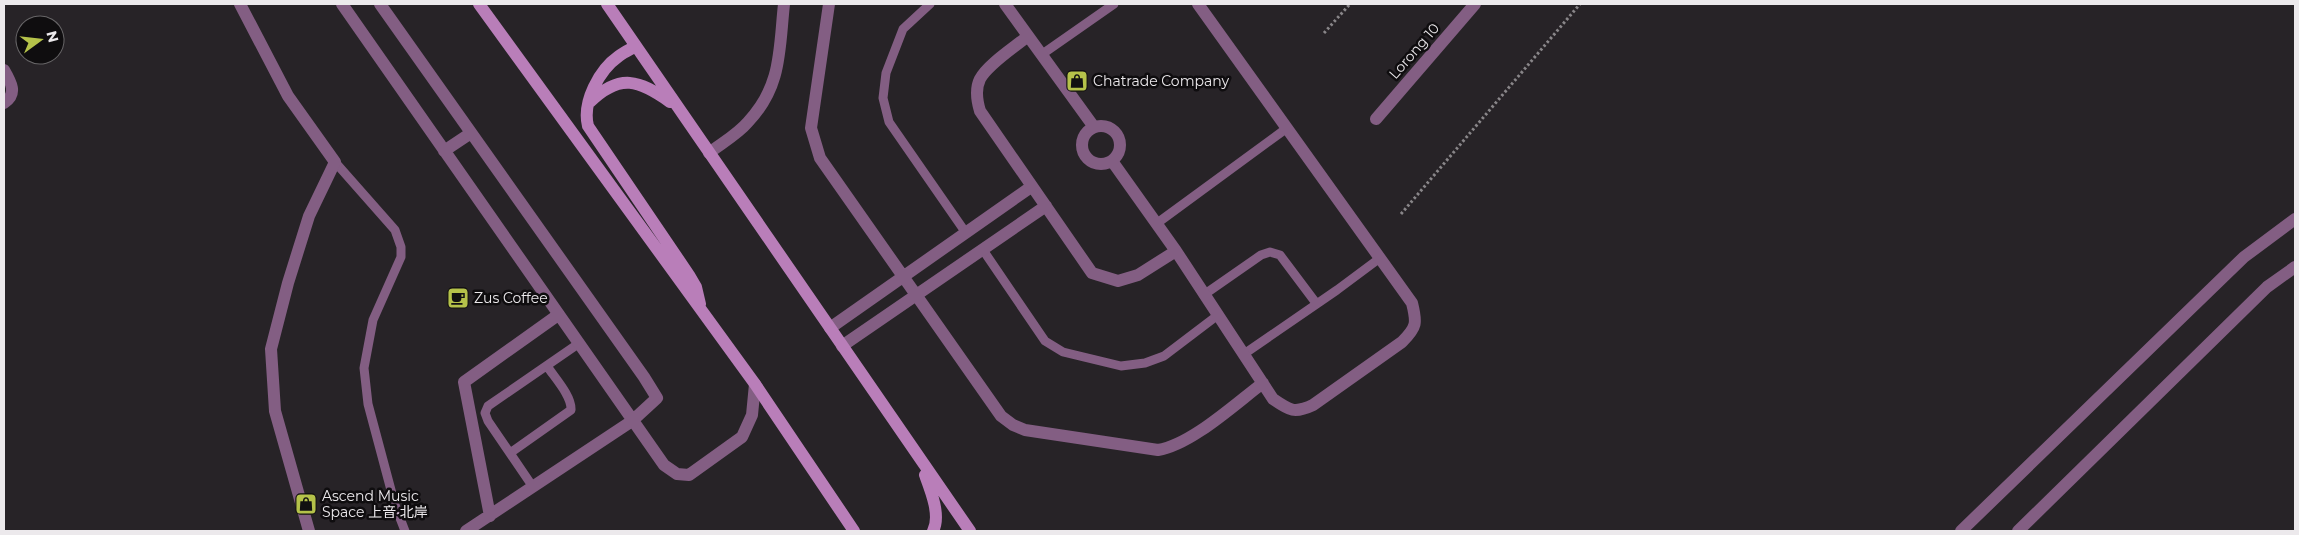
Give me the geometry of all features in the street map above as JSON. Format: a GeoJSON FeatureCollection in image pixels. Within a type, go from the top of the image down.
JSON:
{"type":"FeatureCollection","features":[{"type":"Feature","properties":{"kind":"street"},"geometry":{"type":"LineString","coordinates":[[240,4],[288,96],[335,162],[309,216],[288,283],[271,350],[275,411],[309,531]]}},
{"type":"Feature","properties":{"kind":"street"},"geometry":{"type":"LineString","coordinates":[[342,4],[664,465],[677,474],[689,475],[742,437],[752,415],[755,384]]}},
{"type":"Feature","properties":{"kind":"street"},"geometry":{"type":"LineString","coordinates":[[380,4],[656,396],[655,400],[632,421],[473,529]]}},
{"type":"Feature","properties":{"kind":"street"},"geometry":{"type":"LineString","coordinates":[[479,4],[755,384],[854,531]]}},
{"type":"Feature","properties":{"kind":"street"},"geometry":{"type":"LineString","coordinates":[[607,4],[970,531]]}},
{"type":"Feature","properties":{"kind":"street"},"geometry":{"type":"LineString","coordinates":[[709,153],[747,123],[771,92],[778,68],[784,4]]}},
{"type":"Feature","properties":{"kind":"street"},"geometry":{"type":"LineString","coordinates":[[829,4],[811,128],[813,140],[820,158],[902,278],[1001,416],[1013,425],[1025,430],[1158,450],[1170,448],[1186,440],[1263,383]]}},
{"type":"Feature","properties":{"kind":"street"},"geometry":{"type":"LineString","coordinates":[[1006,4],[1094,127]]}},
{"type":"Feature","properties":{"kind":"street"},"geometry":{"type":"LineString","coordinates":[[1112,162],[1176,250],[1273,399],[1287,409],[1300,411],[1313,405],[1402,342],[1413,332],[1416,321],[1412,303],[1198,4]]}},
{"type":"Feature","properties":{"kind":"street","name":"Lorong 10"},"geometry":{"type":"LineString","coordinates":[[1376,119],[1475,4]]}},
{"type":"Feature","properties":{"kind":"street"},"geometry":{"type":"LineString","coordinates":[[1028,36],[997,61],[980,79],[976,96],[980,111],[1031,187],[1092,273],[1118,281],[1138,275],[1176,250]]}},
{"type":"Feature","properties":{"kind":"street"},"geometry":{"type":"LineString","coordinates":[[636,46],[618,56],[595,83],[585,115],[588,126],[690,274],[696,287],[702,310]]}},
{"type":"Feature","properties":{"kind":"street"},"geometry":{"type":"LineString","coordinates":[[4,70],[13,87],[12,94],[4,104]]}},
{"type":"Feature","properties":{"kind":"street"},"geometry":{"type":"LineString","coordinates":[[590,102],[609,86],[625,82],[637,82],[649,87],[678,108]]}},
{"type":"Feature","properties":{"kind":"street"},"geometry":{"type":"LineString","coordinates":[[1094,127],[1108,127],[1118,136],[1120,150],[1112,162],[1104,165],[1095,164],[1084,155],[1082,146],[1084,137],[1094,127]]}},
{"type":"Feature","properties":{"kind":"street"},"geometry":{"type":"LineString","coordinates":[[444,152],[472,133]]}},
{"type":"Feature","properties":{"kind":"street"},"geometry":{"type":"LineString","coordinates":[[830,328],[1031,187]]}},
{"type":"Feature","properties":{"kind":"street"},"geometry":{"type":"LineString","coordinates":[[842,346],[915,294],[1046,206]]}},
{"type":"Feature","properties":{"kind":"street"},"geometry":{"type":"LineString","coordinates":[[1961,531],[2244,258],[2295,219]]}},
{"type":"Feature","properties":{"kind":"street"},"geometry":{"type":"LineString","coordinates":[[2018,531],[2266,286],[2295,267]]}},
{"type":"Feature","properties":{"kind":"street"},"geometry":{"type":"LineString","coordinates":[[490,516],[464,382],[558,315]]}},
{"type":"Feature","properties":{"kind":"street"},"geometry":{"type":"LineString","coordinates":[[920,461],[932,494],[936,525],[933,531]]}},
{"type":"Feature","properties":{"kind":"street"},"geometry":{"type":"LineString","coordinates":[[844,516],[863,531]]}},
{"type":"Feature","properties":{"kind":"lane"},"geometry":{"type":"LineString","coordinates":[[930,4],[903,29],[886,73],[883,98],[889,122],[966,233]]}},
{"type":"Feature","properties":{"kind":"lane"},"geometry":{"type":"LineString","coordinates":[[1041,55],[1114,4]]}},
{"type":"Feature","properties":{"kind":"lane"},"geometry":{"type":"LineString","coordinates":[[1156,224],[1287,128]]}},
{"type":"Feature","properties":{"kind":"lane"},"geometry":{"type":"LineString","coordinates":[[335,162],[395,230],[401,247],[401,257],[373,320],[364,368],[368,404],[395,505],[405,531]]}},
{"type":"Feature","properties":{"kind":"lane"},"geometry":{"type":"LineString","coordinates":[[982,250],[1045,341],[1063,352],[1121,366],[1145,363],[1164,356],[1218,315]]}},
{"type":"Feature","properties":{"kind":"lane"},"geometry":{"type":"LineString","coordinates":[[1205,294],[1261,255],[1270,252],[1280,255],[1316,303]]}},
{"type":"Feature","properties":{"kind":"lane"},"geometry":{"type":"LineString","coordinates":[[1244,354],[1380,258]]}},
{"type":"Feature","properties":{"kind":"lane"},"geometry":{"type":"LineString","coordinates":[[533,487],[488,421],[486,413],[488,406],[578,344]]}},
{"type":"Feature","properties":{"kind":"lane"},"geometry":{"type":"LineString","coordinates":[[510,453],[571,410],[567,397],[547,366]]}},
{"type":"Feature","properties":{"kind":"path"},"geometry":{"type":"LineString","coordinates":[[1324,33],[1350,4]]}},
{"type":"Feature","properties":{"kind":"path"},"geometry":{"type":"LineString","coordinates":[[1401,214],[1580,4]]}},
{"type":"Feature","properties":{"kind":"place","name":"Chatrade Company"},"geometry":{"type":"Point","coordinates":[1077,81]}},
{"type":"Feature","properties":{"kind":"place","name":"Zus Coffee"},"geometry":{"type":"Point","coordinates":[458,298]}},
{"type":"Feature","properties":{"kind":"place","name":"Ascend Music Space 上音·北岸"},"geometry":{"type":"Point","coordinates":[306,504]}}]}
